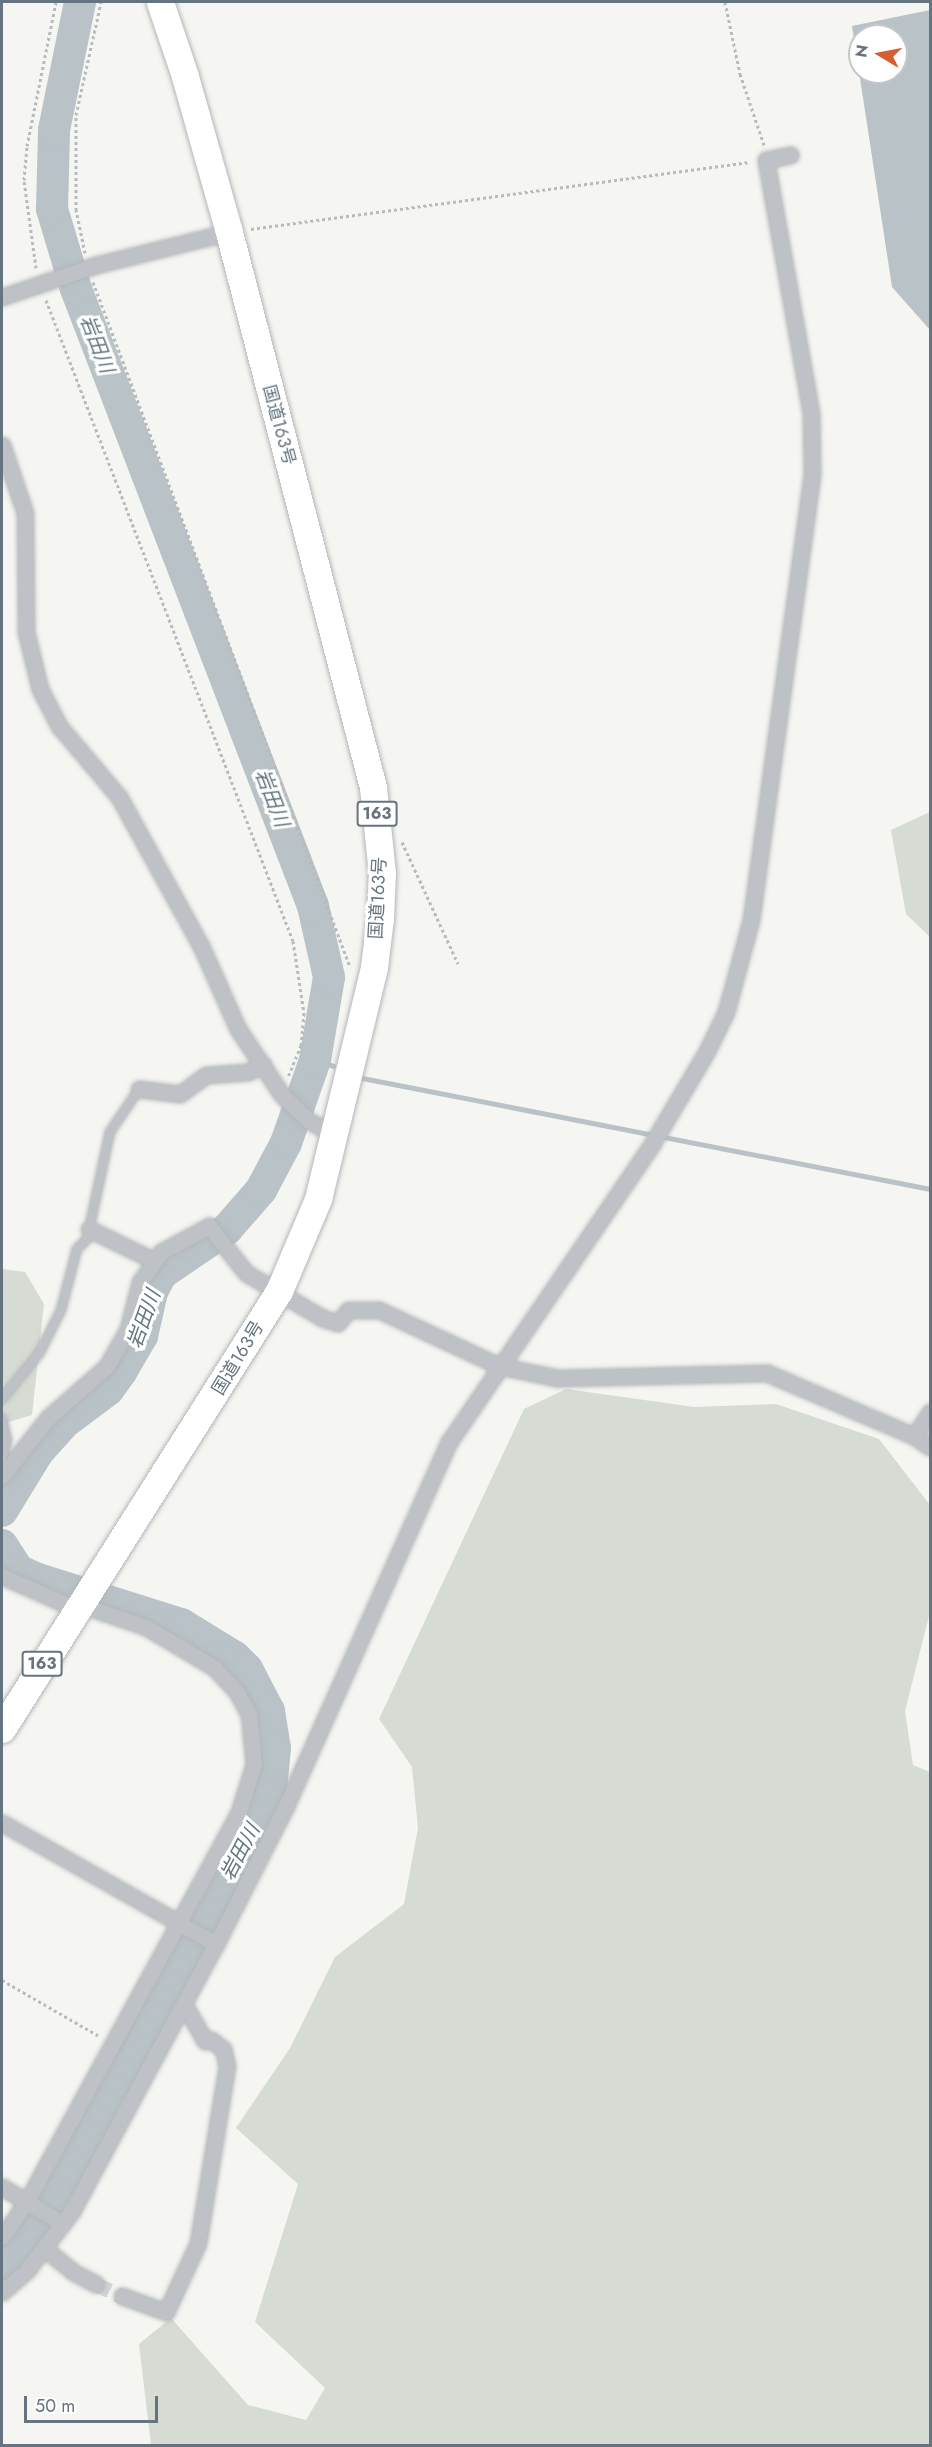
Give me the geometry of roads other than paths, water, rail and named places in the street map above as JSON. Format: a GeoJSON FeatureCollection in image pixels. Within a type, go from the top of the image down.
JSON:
{"type":"FeatureCollection","features":[{"type":"Feature","properties":{"kind":"highway","name":"国道163号"},"geometry":{"type":"LineString","coordinates":[[2,1729],[279,1291],[318,1199],[370,982],[382,873],[373,787],[229,232],[185,76],[160,2]]}},
{"type":"Feature","properties":{"kind":"street"},"geometry":{"type":"LineString","coordinates":[[2,2292],[45,2249],[58,2221],[184,2004],[286,1806],[431,1476],[499,1366],[652,1144],[726,1012],[751,920],[812,474],[811,413],[766,160],[790,156]]}},
{"type":"Feature","properties":{"kind":"street"},"geometry":{"type":"LineString","coordinates":[[2,297],[88,267],[229,232]]}},
{"type":"Feature","properties":{"kind":"street"},"geometry":{"type":"LineString","coordinates":[[2,445],[25,513],[26,632],[40,689],[59,726],[119,797],[201,946],[238,1029],[281,1094],[309,1121],[333,1134]]}},
{"type":"Feature","properties":{"kind":"street"},"geometry":{"type":"LineString","coordinates":[[139,1089],[180,1094],[206,1075],[248,1072],[263,1065]]}},
{"type":"Feature","properties":{"kind":"street"},"geometry":{"type":"LineString","coordinates":[[2,1476],[48,1418],[107,1366],[128,1329],[140,1282],[161,1252],[209,1226],[246,1273],[338,1323],[348,1310],[379,1310],[499,1366],[557,1378],[767,1373],[914,1436],[930,1447]]}},
{"type":"Feature","properties":{"kind":"street"},"geometry":{"type":"LineString","coordinates":[[89,1229],[155,1261]]}},
{"type":"Feature","properties":{"kind":"street"},"geometry":{"type":"LineString","coordinates":[[914,1436],[930,1412]]}},
{"type":"Feature","properties":{"kind":"street"},"geometry":{"type":"LineString","coordinates":[[2,1576],[82,1600],[146,1627],[202,1658],[237,1692],[252,1723],[254,1764],[249,1790],[181,1924],[113,2043],[29,2202],[2,2237]]}},
{"type":"Feature","properties":{"kind":"street"},"geometry":{"type":"LineString","coordinates":[[2,1823],[214,1943]]}},
{"type":"Feature","properties":{"kind":"street"},"geometry":{"type":"LineString","coordinates":[[122,2296],[166,2312],[198,2242],[227,2066],[223,2049],[211,2040],[205,2041],[184,2004]]}},
{"type":"Feature","properties":{"kind":"street"},"geometry":{"type":"LineString","coordinates":[[2,2187],[58,2221]]}},
{"type":"Feature","properties":{"kind":"street"},"geometry":{"type":"LineString","coordinates":[[45,2249],[73,2272],[96,2284]]}},
{"type":"Feature","properties":{"kind":"lane"},"geometry":{"type":"LineString","coordinates":[[2,1398],[40,1352],[61,1310],[77,1249],[87,1239],[110,1132],[139,1089]]}},
{"type":"Feature","properties":{"kind":"lane"},"geometry":{"type":"LineString","coordinates":[[2,1419],[7,1440],[2,1460]]}},
{"type":"Feature","properties":{"kind":"waterway","name":"岩田川"},"geometry":{"type":"LineString","coordinates":[[2,1511],[38,1452],[64,1423],[108,1390],[121,1372],[142,1336],[152,1292],[161,1274],[227,1229],[261,1190],[286,1143],[315,1060],[329,977],[313,906],[76,289],[52,209],[54,130],[80,2]]}},
{"type":"Feature","properties":{"kind":"waterway"},"geometry":{"type":"LineString","coordinates":[[315,1060],[333,1066]]}},
{"type":"Feature","properties":{"kind":"waterway"},"geometry":{"type":"LineString","coordinates":[[357,1077],[930,1189]]}},
{"type":"Feature","properties":{"kind":"waterway","name":"岩田川"},"geometry":{"type":"LineString","coordinates":[[2,1545],[18,1570],[35,1578],[181,1624],[235,1657],[247,1669],[269,1711],[275,1748],[271,1790],[263,1809],[49,2204],[2,2265]]}},
{"type":"Feature","properties":{"kind":"tunnel"},"geometry":{"type":"LineString","coordinates":[[96,2284],[122,2296]]}}]}
